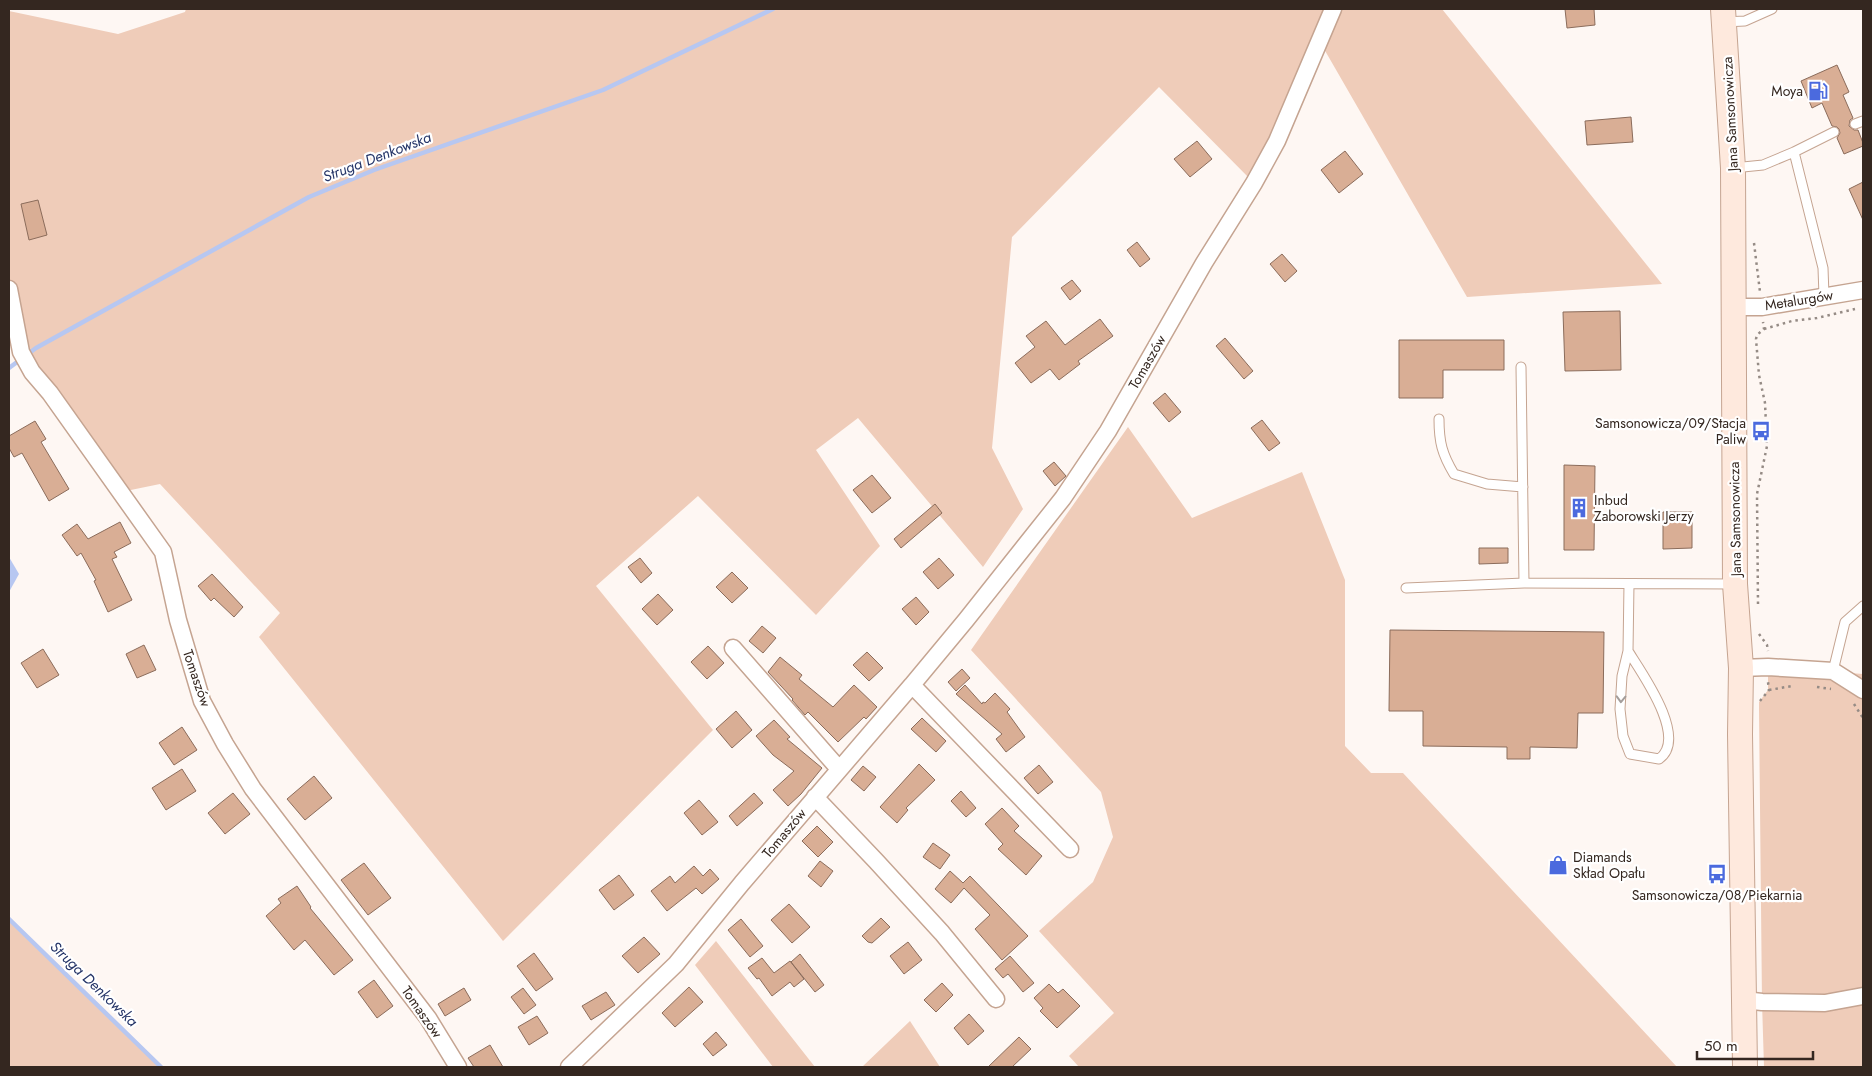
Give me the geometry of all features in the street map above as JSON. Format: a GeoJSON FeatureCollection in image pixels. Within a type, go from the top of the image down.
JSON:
{"type":"FeatureCollection","features":[{"type":"Feature","properties":{"kind":"main road","name":"Jana Samsonowicza"},"geometry":{"type":"LineString","coordinates":[[1723,15],[1733,168],[1735,584],[1741,668],[1740,734],[1745,1067]]}},
{"type":"Feature","properties":{"kind":"street","name":"Tomaszów"},"geometry":{"type":"LineString","coordinates":[[569,1067],[676,964],[814,797],[966,620],[1063,498],[1108,431],[1204,263],[1254,183],[1277,141],[1333,9]]}},
{"type":"Feature","properties":{"kind":"street","name":"Tomaszów"},"geometry":{"type":"LineString","coordinates":[[9,289],[21,352],[32,372],[55,401],[163,552],[178,620],[202,701],[225,744],[253,789],[428,1018],[458,1067]]}},
{"type":"Feature","properties":{"kind":"street","name":"Metalurgów"},"geometry":{"type":"LineString","coordinates":[[1735,307],[1762,307],[1863,290]]}},
{"type":"Feature","properties":{"kind":"street"},"geometry":{"type":"LineString","coordinates":[[733,648],[839,769]]}},
{"type":"Feature","properties":{"kind":"street"},"geometry":{"type":"LineString","coordinates":[[1741,668],[1768,667],[1833,670],[1857,695]]}},
{"type":"Feature","properties":{"kind":"street"},"geometry":{"type":"LineString","coordinates":[[912,684],[1070,849]]}},
{"type":"Feature","properties":{"kind":"street","name":"Tomaszów"},"geometry":{"type":"LineString","coordinates":[[814,797],[942,933],[996,999]]}},
{"type":"Feature","properties":{"kind":"street"},"geometry":{"type":"LineString","coordinates":[[1744,1000],[1825,1003],[1863,996]]}},
{"type":"Feature","properties":{"kind":"lane"},"geometry":{"type":"LineString","coordinates":[[1723,15],[1745,21],[1772,9]]}},
{"type":"Feature","properties":{"kind":"lane"},"geometry":{"type":"LineString","coordinates":[[1733,168],[1763,165],[1834,132]]}},
{"type":"Feature","properties":{"kind":"lane"},"geometry":{"type":"LineString","coordinates":[[1794,152],[1823,268],[1824,296]]}},
{"type":"Feature","properties":{"kind":"lane"},"geometry":{"type":"LineString","coordinates":[[1521,367],[1524,583]]}},
{"type":"Feature","properties":{"kind":"lane"},"geometry":{"type":"LineString","coordinates":[[1439,419],[1439,437],[1444,456],[1454,474],[1486,484],[1523,487]]}},
{"type":"Feature","properties":{"kind":"lane"},"geometry":{"type":"LineString","coordinates":[[1406,588],[1524,583],[1735,584]]}},
{"type":"Feature","properties":{"kind":"lane"},"geometry":{"type":"LineString","coordinates":[[1628,651],[1664,714],[1668,742],[1663,756],[1658,759],[1630,754],[1626,748],[1623,736],[1620,710],[1622,676],[1628,651],[1629,584]]}},
{"type":"Feature","properties":{"kind":"lane"},"geometry":{"type":"LineString","coordinates":[[1833,670],[1845,622],[1863,606]]}},
{"type":"Feature","properties":{"kind":"path"},"geometry":{"type":"LineString","coordinates":[[1753,235],[1764,329]]}},
{"type":"Feature","properties":{"kind":"path"},"geometry":{"type":"LineString","coordinates":[[1758,610],[1757,494],[1767,446],[1765,403],[1760,375],[1757,335],[1764,329],[1792,321],[1817,318],[1863,306]]}},
{"type":"Feature","properties":{"kind":"path"},"geometry":{"type":"LineString","coordinates":[[1758,629],[1760,637],[1766,644],[1768,667],[1768,690],[1760,702]]}},
{"type":"Feature","properties":{"kind":"path"},"geometry":{"type":"LineString","coordinates":[[1768,690],[1796,685]]}},
{"type":"Feature","properties":{"kind":"path"},"geometry":{"type":"LineString","coordinates":[[1814,687],[1832,689],[1838,693]]}},
{"type":"Feature","properties":{"kind":"path"},"geometry":{"type":"LineString","coordinates":[[1857,695],[1863,718]]}},
{"type":"Feature","properties":{"kind":"shaded area"},"geometry":{"type":"Polygon","coordinates":[[[186,9],[1442,9],[1662,284],[1467,297],[1320,42],[1254,183],[1159,87],[1012,237],[992,448],[1023,509],[983,567],[858,418],[816,450],[880,546],[816,615],[698,496],[596,586],[713,730],[503,941],[259,637],[280,613],[160,484],[121,492],[32,372],[9,298],[9,11],[118,34],[185,12],[186,9]]]}},
{"type":"Feature","properties":{"kind":"shaded area"},"geometry":{"type":"Polygon","coordinates":[[[1128,427],[1192,518],[1302,472],[1345,580],[1345,746],[1371,773],[1403,773],[1677,1067],[1079,1067],[1069,1056],[1114,1013],[1039,931],[1093,882],[1113,837],[1101,792],[971,650],[1128,427]]]}},
{"type":"Feature","properties":{"kind":"shaded area"},"geometry":{"type":"Polygon","coordinates":[[[1768,667],[1863,674],[1863,1067],[1764,1067],[1759,702],[1768,690],[1768,667]]]}},
{"type":"Feature","properties":{"kind":"shaded area"},"geometry":{"type":"Polygon","coordinates":[[[9,919],[161,1067],[9,1067],[9,919]]]}},
{"type":"Feature","properties":{"kind":"shaded area"},"geometry":{"type":"Polygon","coordinates":[[[716,941],[815,1067],[773,1067],[695,965],[716,941]]]}},
{"type":"Feature","properties":{"kind":"shaded area"},"geometry":{"type":"Polygon","coordinates":[[[910,1021],[940,1067],[862,1067],[910,1021]]]}},
{"type":"Feature","properties":{"kind":"water"},"geometry":{"type":"Polygon","coordinates":[[[9,557],[19,574],[9,592],[9,557]]]}},
{"type":"Feature","properties":{"kind":"building"},"geometry":{"type":"Polygon","coordinates":[[[1565,9],[1594,9],[1595,25],[1567,28],[1565,9]]]}},
{"type":"Feature","properties":{"kind":"building"},"geometry":{"type":"Polygon","coordinates":[[[1837,65],[1849,92],[1843,95],[1853,118],[1850,120],[1849,126],[1854,130],[1858,130],[1863,143],[1863,146],[1844,154],[1837,138],[1840,133],[1839,129],[1832,126],[1822,103],[1812,108],[1801,81],[1837,65]]]}},
{"type":"Feature","properties":{"kind":"building"},"geometry":{"type":"Polygon","coordinates":[[[1631,117],[1633,142],[1587,145],[1585,121],[1631,117]]]}},
{"type":"Feature","properties":{"kind":"building"},"geometry":{"type":"Polygon","coordinates":[[[1197,141],[1212,159],[1190,177],[1174,159],[1197,141]]]}},
{"type":"Feature","properties":{"kind":"building"},"geometry":{"type":"Polygon","coordinates":[[[1345,151],[1363,174],[1339,193],[1321,170],[1345,151]]]}},
{"type":"Feature","properties":{"kind":"building"},"geometry":{"type":"Polygon","coordinates":[[[1863,182],[1863,220],[1849,189],[1863,182]]]}},
{"type":"Feature","properties":{"kind":"building"},"geometry":{"type":"Polygon","coordinates":[[[38,200],[47,235],[29,240],[21,204],[38,200]]]}},
{"type":"Feature","properties":{"kind":"building"},"geometry":{"type":"Polygon","coordinates":[[[1137,242],[1150,259],[1140,267],[1127,250],[1137,242]]]}},
{"type":"Feature","properties":{"kind":"building"},"geometry":{"type":"Polygon","coordinates":[[[1282,254],[1297,271],[1285,282],[1270,264],[1282,254]]]}},
{"type":"Feature","properties":{"kind":"building"},"geometry":{"type":"Polygon","coordinates":[[[1072,280],[1081,291],[1070,300],[1061,288],[1072,280]]]}},
{"type":"Feature","properties":{"kind":"building"},"geometry":{"type":"Polygon","coordinates":[[[1620,311],[1621,370],[1565,371],[1563,312],[1620,311]]]}},
{"type":"Feature","properties":{"kind":"building"},"geometry":{"type":"Polygon","coordinates":[[[1100,319],[1113,336],[1078,361],[1080,364],[1059,380],[1050,369],[1031,383],[1015,363],[1035,347],[1026,336],[1046,321],[1065,345],[1100,319]]]}},
{"type":"Feature","properties":{"kind":"building"},"geometry":{"type":"Polygon","coordinates":[[[1225,338],[1253,371],[1244,379],[1216,346],[1225,338]]]}},
{"type":"Feature","properties":{"kind":"building"},"geometry":{"type":"Polygon","coordinates":[[[1399,340],[1504,340],[1504,370],[1443,370],[1443,398],[1399,398],[1399,340]]]}},
{"type":"Feature","properties":{"kind":"building"},"geometry":{"type":"Polygon","coordinates":[[[1165,393],[1181,412],[1169,422],[1153,403],[1165,393]]]}},
{"type":"Feature","properties":{"kind":"building"},"geometry":{"type":"Polygon","coordinates":[[[1262,420],[1280,443],[1269,451],[1251,428],[1262,420]]]}},
{"type":"Feature","properties":{"kind":"building"},"geometry":{"type":"Polygon","coordinates":[[[35,421],[46,439],[41,442],[69,489],[49,501],[22,453],[14,457],[9,448],[9,436],[35,421]]]}},
{"type":"Feature","properties":{"kind":"building"},"geometry":{"type":"Polygon","coordinates":[[[1054,462],[1066,476],[1055,486],[1043,471],[1054,462]]]}},
{"type":"Feature","properties":{"kind":"building","name":"Inbud Zaborowski Jerzy"},"geometry":{"type":"Polygon","coordinates":[[[1564,465],[1595,466],[1594,550],[1564,550],[1564,465]]]}},
{"type":"Feature","properties":{"kind":"building"},"geometry":{"type":"Polygon","coordinates":[[[872,475],[891,498],[872,513],[853,490],[872,475]]]}},
{"type":"Feature","properties":{"kind":"building"},"geometry":{"type":"Polygon","coordinates":[[[935,504],[942,513],[901,548],[894,539],[935,504]]]}},
{"type":"Feature","properties":{"kind":"building"},"geometry":{"type":"Polygon","coordinates":[[[1663,512],[1692,512],[1692,548],[1663,549],[1663,512]]]}},
{"type":"Feature","properties":{"kind":"building"},"geometry":{"type":"Polygon","coordinates":[[[120,522],[131,543],[114,552],[117,557],[112,559],[132,600],[108,612],[94,581],[96,580],[81,553],[77,556],[62,535],[77,524],[88,539],[120,522]]]}},
{"type":"Feature","properties":{"kind":"building"},"geometry":{"type":"Polygon","coordinates":[[[1479,548],[1508,548],[1508,563],[1479,564],[1479,548]]]}},
{"type":"Feature","properties":{"kind":"building"},"geometry":{"type":"Polygon","coordinates":[[[640,558],[652,573],[641,583],[628,567],[640,558]]]}},
{"type":"Feature","properties":{"kind":"building"},"geometry":{"type":"Polygon","coordinates":[[[939,558],[954,575],[938,589],[923,572],[939,558]]]}},
{"type":"Feature","properties":{"kind":"building"},"geometry":{"type":"Polygon","coordinates":[[[732,572],[748,588],[732,603],[716,587],[732,572]]]}},
{"type":"Feature","properties":{"kind":"building"},"geometry":{"type":"Polygon","coordinates":[[[212,574],[243,607],[234,617],[214,598],[211,601],[198,586],[212,574]]]}},
{"type":"Feature","properties":{"kind":"building"},"geometry":{"type":"Polygon","coordinates":[[[658,594],[673,610],[657,625],[642,609],[658,594]]]}},
{"type":"Feature","properties":{"kind":"building"},"geometry":{"type":"Polygon","coordinates":[[[916,597],[929,612],[916,625],[902,609],[916,597]]]}},
{"type":"Feature","properties":{"kind":"building"},"geometry":{"type":"Polygon","coordinates":[[[762,626],[776,638],[763,653],[749,641],[762,626]]]}},
{"type":"Feature","properties":{"kind":"building"},"geometry":{"type":"Polygon","coordinates":[[[1390,630],[1604,632],[1603,713],[1578,713],[1577,748],[1530,747],[1530,759],[1507,759],[1507,747],[1423,746],[1423,711],[1389,711],[1390,630]]]}},
{"type":"Feature","properties":{"kind":"building"},"geometry":{"type":"Polygon","coordinates":[[[144,645],[156,670],[137,678],[126,654],[144,645]]]}},
{"type":"Feature","properties":{"kind":"building"},"geometry":{"type":"Polygon","coordinates":[[[708,646],[724,663],[707,679],[691,662],[708,646]]]}},
{"type":"Feature","properties":{"kind":"building"},"geometry":{"type":"Polygon","coordinates":[[[43,649],[59,675],[37,688],[21,663],[43,649]]]}},
{"type":"Feature","properties":{"kind":"building"},"geometry":{"type":"Polygon","coordinates":[[[867,652],[883,668],[869,681],[853,665],[867,652]]]}},
{"type":"Feature","properties":{"kind":"building"},"geometry":{"type":"Polygon","coordinates":[[[780,657],[802,675],[799,679],[833,707],[854,685],[877,707],[866,719],[864,717],[838,742],[808,712],[805,715],[768,672],[780,657]]]}},
{"type":"Feature","properties":{"kind":"building"},"geometry":{"type":"Polygon","coordinates":[[[962,669],[970,678],[956,691],[948,682],[962,669]]]}},
{"type":"Feature","properties":{"kind":"building"},"geometry":{"type":"Polygon","coordinates":[[[965,685],[982,704],[995,693],[1010,709],[1007,712],[1025,737],[1006,752],[996,739],[1002,734],[956,694],[965,685]]]}},
{"type":"Feature","properties":{"kind":"building"},"geometry":{"type":"Polygon","coordinates":[[[736,711],[752,730],[732,748],[716,729],[736,711]]]}},
{"type":"Feature","properties":{"kind":"building"},"geometry":{"type":"Polygon","coordinates":[[[922,718],[946,741],[936,752],[911,729],[922,718]]]}},
{"type":"Feature","properties":{"kind":"building"},"geometry":{"type":"Polygon","coordinates":[[[774,720],[790,737],[787,739],[822,768],[801,794],[788,806],[773,790],[794,771],[773,755],[756,736],[774,720]]]}},
{"type":"Feature","properties":{"kind":"building"},"geometry":{"type":"Polygon","coordinates":[[[182,727],[197,750],[174,765],[159,743],[182,727]]]}},
{"type":"Feature","properties":{"kind":"building"},"geometry":{"type":"Polygon","coordinates":[[[919,764],[935,780],[906,808],[908,810],[897,823],[880,807],[919,764]]]}},
{"type":"Feature","properties":{"kind":"building"},"geometry":{"type":"Polygon","coordinates":[[[1039,765],[1053,782],[1038,794],[1024,778],[1039,765]]]}},
{"type":"Feature","properties":{"kind":"building"},"geometry":{"type":"Polygon","coordinates":[[[863,766],[876,777],[864,791],[851,780],[863,766]]]}},
{"type":"Feature","properties":{"kind":"building"},"geometry":{"type":"Polygon","coordinates":[[[182,769],[196,791],[166,810],[152,788],[182,769]]]}},
{"type":"Feature","properties":{"kind":"building"},"geometry":{"type":"Polygon","coordinates":[[[314,776],[332,798],[305,820],[287,799],[314,776]]]}},
{"type":"Feature","properties":{"kind":"building"},"geometry":{"type":"Polygon","coordinates":[[[961,791],[976,808],[966,817],[951,801],[961,791]]]}},
{"type":"Feature","properties":{"kind":"building"},"geometry":{"type":"Polygon","coordinates":[[[233,793],[250,814],[225,834],[208,813],[233,793]]]}},
{"type":"Feature","properties":{"kind":"building"},"geometry":{"type":"Polygon","coordinates":[[[754,793],[763,803],[737,826],[729,816],[754,793]]]}},
{"type":"Feature","properties":{"kind":"building"},"geometry":{"type":"Polygon","coordinates":[[[699,800],[718,822],[702,835],[684,813],[699,800]]]}},
{"type":"Feature","properties":{"kind":"building"},"geometry":{"type":"Polygon","coordinates":[[[1002,808],[1019,826],[1014,831],[1042,856],[1026,875],[998,849],[1003,844],[985,824],[1002,808]]]}},
{"type":"Feature","properties":{"kind":"building"},"geometry":{"type":"Polygon","coordinates":[[[817,826],[833,842],[818,857],[802,841],[817,826]]]}},
{"type":"Feature","properties":{"kind":"building"},"geometry":{"type":"Polygon","coordinates":[[[933,843],[950,855],[940,869],[923,857],[933,843]]]}},
{"type":"Feature","properties":{"kind":"building"},"geometry":{"type":"Polygon","coordinates":[[[820,861],[833,871],[821,887],[808,876],[820,861]]]}},
{"type":"Feature","properties":{"kind":"building"},"geometry":{"type":"Polygon","coordinates":[[[364,863],[391,898],[368,915],[341,880],[364,863]]]}},
{"type":"Feature","properties":{"kind":"building"},"geometry":{"type":"Polygon","coordinates":[[[694,866],[703,876],[710,869],[719,879],[702,894],[696,888],[667,911],[651,891],[670,876],[675,883],[694,866]]]}},
{"type":"Feature","properties":{"kind":"building"},"geometry":{"type":"Polygon","coordinates":[[[950,871],[963,883],[970,876],[1028,936],[1002,960],[975,929],[990,915],[964,888],[951,903],[935,889],[950,871]]]}},
{"type":"Feature","properties":{"kind":"building"},"geometry":{"type":"Polygon","coordinates":[[[619,875],[634,895],[614,910],[599,890],[619,875]]]}},
{"type":"Feature","properties":{"kind":"building"},"geometry":{"type":"Polygon","coordinates":[[[297,886],[310,908],[353,960],[334,975],[305,940],[294,950],[266,916],[281,903],[278,899],[297,886]]]}},
{"type":"Feature","properties":{"kind":"building"},"geometry":{"type":"Polygon","coordinates":[[[789,904],[810,927],[792,943],[771,920],[789,904]]]}},
{"type":"Feature","properties":{"kind":"building"},"geometry":{"type":"Polygon","coordinates":[[[881,918],[890,927],[872,943],[868,942],[862,936],[881,918]]]}},
{"type":"Feature","properties":{"kind":"building"},"geometry":{"type":"Polygon","coordinates":[[[741,919],[763,946],[750,957],[728,930],[741,919]]]}},
{"type":"Feature","properties":{"kind":"building"},"geometry":{"type":"Polygon","coordinates":[[[644,937],[660,954],[638,973],[622,956],[644,937]]]}},
{"type":"Feature","properties":{"kind":"building"},"geometry":{"type":"Polygon","coordinates":[[[908,942],[922,960],[904,974],[890,956],[908,942]]]}},
{"type":"Feature","properties":{"kind":"building"},"geometry":{"type":"Polygon","coordinates":[[[534,953],[553,979],[536,991],[517,966],[534,953]]]}},
{"type":"Feature","properties":{"kind":"building"},"geometry":{"type":"Polygon","coordinates":[[[800,954],[824,985],[815,992],[791,962],[800,954]]]}},
{"type":"Feature","properties":{"kind":"building"},"geometry":{"type":"Polygon","coordinates":[[[1010,956],[1034,983],[1023,992],[1008,974],[1003,978],[995,969],[1010,956]]]}},
{"type":"Feature","properties":{"kind":"building"},"geometry":{"type":"Polygon","coordinates":[[[762,958],[774,973],[790,961],[804,979],[794,987],[790,982],[772,996],[759,978],[757,979],[748,968],[762,958]]]}},
{"type":"Feature","properties":{"kind":"building"},"geometry":{"type":"Polygon","coordinates":[[[374,980],[393,1006],[377,1018],[358,992],[374,980]]]}},
{"type":"Feature","properties":{"kind":"building"},"geometry":{"type":"Polygon","coordinates":[[[942,983],[953,995],[936,1012],[924,1000],[942,983]]]}},
{"type":"Feature","properties":{"kind":"building"},"geometry":{"type":"Polygon","coordinates":[[[1049,984],[1058,993],[1063,989],[1080,1006],[1057,1028],[1040,1011],[1043,1008],[1034,998],[1049,984]]]}},
{"type":"Feature","properties":{"kind":"building"},"geometry":{"type":"Polygon","coordinates":[[[689,987],[703,1002],[675,1027],[662,1013],[689,987]]]}},
{"type":"Feature","properties":{"kind":"building"},"geometry":{"type":"Polygon","coordinates":[[[464,988],[471,1000],[445,1016],[438,1004],[464,988]]]}},
{"type":"Feature","properties":{"kind":"building"},"geometry":{"type":"Polygon","coordinates":[[[523,988],[536,1005],[524,1014],[511,997],[523,988]]]}},
{"type":"Feature","properties":{"kind":"building"},"geometry":{"type":"Polygon","coordinates":[[[606,992],[615,1005],[591,1020],[582,1006],[606,992]]]}},
{"type":"Feature","properties":{"kind":"building"},"geometry":{"type":"Polygon","coordinates":[[[969,1014],[984,1031],[968,1045],[954,1028],[969,1014]]]}},
{"type":"Feature","properties":{"kind":"building"},"geometry":{"type":"Polygon","coordinates":[[[537,1016],[548,1033],[529,1045],[518,1027],[537,1016]]]}},
{"type":"Feature","properties":{"kind":"building"},"geometry":{"type":"Polygon","coordinates":[[[716,1032],[727,1045],[713,1056],[703,1044],[716,1032]]]}},
{"type":"Feature","properties":{"kind":"building"},"geometry":{"type":"Polygon","coordinates":[[[1019,1037],[1031,1049],[1012,1067],[988,1067],[1019,1037]]]}},
{"type":"Feature","properties":{"kind":"building"},"geometry":{"type":"Polygon","coordinates":[[[490,1045],[503,1067],[474,1067],[468,1058],[490,1045]]]}},
{"type":"Feature","properties":{"kind":"waterway","name":"Struga Denkowska"},"geometry":{"type":"LineString","coordinates":[[9,368],[36,348],[309,197],[374,170],[603,90],[773,9]]}},
{"type":"Feature","properties":{"kind":"waterway","name":"Struga Denkowska"},"geometry":{"type":"LineString","coordinates":[[9,919],[161,1067]]}},
{"type":"Feature","properties":{"kind":"place","name":"Moya"},"geometry":{"type":"Point","coordinates":[1818,91]}},
{"type":"Feature","properties":{"kind":"place","name":"Samsonowicza/09/Stacja Paliw"},"geometry":{"type":"Point","coordinates":[1761,431]}},
{"type":"Feature","properties":{"kind":"place","name":"Inbud Zaborowski Jerzy"},"geometry":{"type":"Point","coordinates":[1579,508]}},
{"type":"Feature","properties":{"kind":"place","name":"Diamands Skład Opału"},"geometry":{"type":"Point","coordinates":[1558,865]}},
{"type":"Feature","properties":{"kind":"place","name":"Samsonowicza/08/Piekarnia"},"geometry":{"type":"Point","coordinates":[1717,874]}}]}
